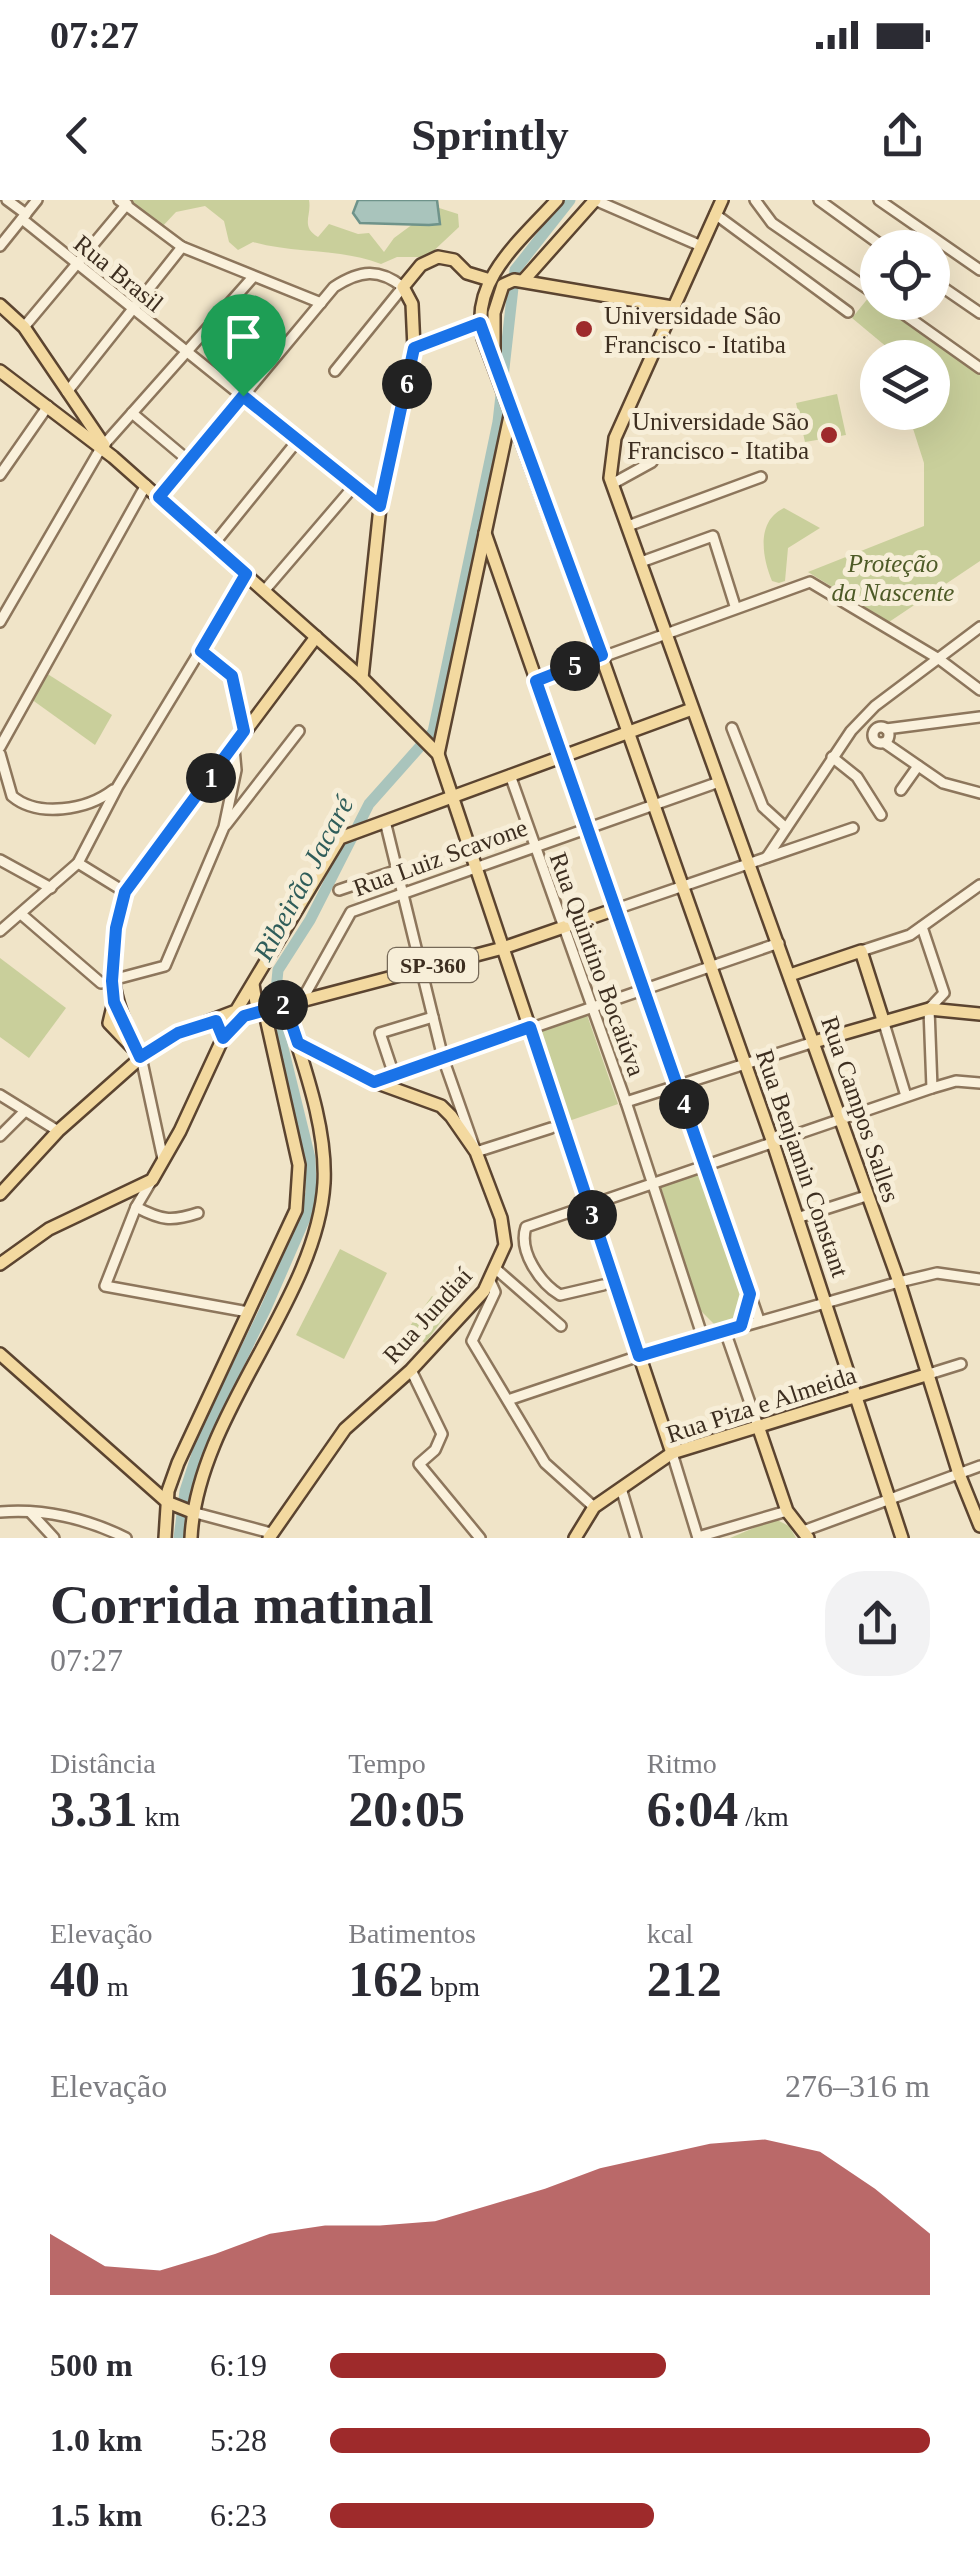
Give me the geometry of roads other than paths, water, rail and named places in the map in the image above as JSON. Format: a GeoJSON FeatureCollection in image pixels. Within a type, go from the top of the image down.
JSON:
{"type":"FeatureCollection","features":[{"type":"Feature","properties":{"kind":"main road"},"geometry":{"type":"LineString","coordinates":[[488,318],[481,294],[485,278],[556,200]]}},
{"type":"Feature","properties":{"kind":"main road"},"geometry":{"type":"LineString","coordinates":[[488,318],[501,288],[517,281],[595,200]]}},
{"type":"Feature","properties":{"kind":"main road"},"geometry":{"type":"LineString","coordinates":[[612,484],[614,438],[722,200]]}},
{"type":"Feature","properties":{"kind":"main road"},"geometry":{"type":"LineString","coordinates":[[362,678],[380,506],[414,348],[412,304],[403,287],[422,265],[438,257],[454,260],[467,273],[485,278]]}},
{"type":"Feature","properties":{"kind":"main road"},"geometry":{"type":"LineString","coordinates":[[517,281],[672,306]]}},
{"type":"Feature","properties":{"kind":"main road"},"geometry":{"type":"LineString","coordinates":[[0,305],[24,327],[102,446]]}},
{"type":"Feature","properties":{"kind":"main road","name":"Rua Benjamin Constant"},"geometry":{"type":"LineString","coordinates":[[488,318],[496,371],[505,398],[602,655],[712,966],[902,1538]]}},
{"type":"Feature","properties":{"kind":"main road"},"geometry":{"type":"LineString","coordinates":[[0,371],[102,446],[362,678]]}},
{"type":"Feature","properties":{"kind":"main road"},"geometry":{"type":"LineString","coordinates":[[49,406],[84,419]]}},
{"type":"Feature","properties":{"kind":"main road"},"geometry":{"type":"LineString","coordinates":[[438,754],[511,413]]}},
{"type":"Feature","properties":{"kind":"main road"},"geometry":{"type":"LineString","coordinates":[[72,425],[84,419]]}},
{"type":"Feature","properties":{"kind":"main road","name":"Rua Campos Salles"},"geometry":{"type":"LineString","coordinates":[[612,484],[900,1282],[959,1474],[980,1526]]}},
{"type":"Feature","properties":{"kind":"main road"},"geometry":{"type":"LineString","coordinates":[[485,533],[616,909]]}},
{"type":"Feature","properties":{"kind":"main road"},"geometry":{"type":"LineString","coordinates":[[478,569],[498,564]]}},
{"type":"Feature","properties":{"kind":"main road"},"geometry":{"type":"LineString","coordinates":[[140,1057],[109,1023],[116,1011],[112,981],[116,928],[125,892],[316,637]]}},
{"type":"Feature","properties":{"kind":"main road","name":"SP-360"},"geometry":{"type":"LineString","coordinates":[[362,678],[438,754],[502,948]]}},
{"type":"Feature","properties":{"kind":"main road"},"geometry":{"type":"LineString","coordinates":[[0,1194],[58,1131],[140,1057],[178,1033],[236,1011],[333,848],[350,832],[692,709]]}},
{"type":"Feature","properties":{"kind":"main road","name":"SP-360"},"geometry":{"type":"LineString","coordinates":[[152,1180],[223,1038],[235,1022],[265,1009],[502,948],[616,909]]}},
{"type":"Feature","properties":{"kind":"main road"},"geometry":{"type":"LineString","coordinates":[[502,948],[672,1452]]}},
{"type":"Feature","properties":{"kind":"main road"},"geometry":{"type":"LineString","coordinates":[[790,974],[861,951],[883,1020]]}},
{"type":"Feature","properties":{"kind":"main road"},"geometry":{"type":"LineString","coordinates":[[165,1538],[178,1463],[290,1227],[298,1192],[298,1165],[265,1009],[252,993],[253,983]]}},
{"type":"Feature","properties":{"kind":"main road"},"geometry":{"type":"LineString","coordinates":[[191,1538],[190,1511],[210,1456],[299,1270],[320,1213],[322,1145],[297,1055],[298,1043],[283,1005]]}},
{"type":"Feature","properties":{"kind":"main road"},"geometry":{"type":"LineString","coordinates":[[814,1042],[928,1008],[980,1014]]}},
{"type":"Feature","properties":{"kind":"main road"},"geometry":{"type":"LineString","coordinates":[[216,1021],[223,1038]]}},
{"type":"Feature","properties":{"kind":"main road","name":"Rua Jundiaí"},"geometry":{"type":"LineString","coordinates":[[270,1536],[345,1429],[411,1370],[494,1275],[504,1231],[476,1152],[441,1106],[374,1082],[298,1043]]}},
{"type":"Feature","properties":{"kind":"main road"},"geometry":{"type":"LineString","coordinates":[[0,1264],[49,1229],[152,1180]]}},
{"type":"Feature","properties":{"kind":"main road"},"geometry":{"type":"LineString","coordinates":[[0,1354],[169,1502],[190,1511]]}},
{"type":"Feature","properties":{"kind":"main road","name":"Rua Piza e Almeida"},"geometry":{"type":"LineString","coordinates":[[575,1538],[594,1507],[672,1452],[929,1374]]}},
{"type":"Feature","properties":{"kind":"main road"},"geometry":{"type":"LineString","coordinates":[[758,1426],[787,1511],[807,1534]]}},
{"type":"Feature","properties":{"kind":"street","name":"Rua Brasil"},"geometry":{"type":"LineString","coordinates":[[7,200],[78,265],[380,506]]}},
{"type":"Feature","properties":{"kind":"street"},"geometry":{"type":"LineString","coordinates":[[0,246],[37,200]]}},
{"type":"Feature","properties":{"kind":"street"},"geometry":{"type":"LineString","coordinates":[[595,200],[701,246]]}},
{"type":"Feature","properties":{"kind":"street"},"geometry":{"type":"LineString","coordinates":[[755,200],[772,223],[860,284]]}},
{"type":"Feature","properties":{"kind":"street"},"geometry":{"type":"LineString","coordinates":[[820,200],[861,230]]}},
{"type":"Feature","properties":{"kind":"street"},"geometry":{"type":"LineString","coordinates":[[878,200],[922,230]]}},
{"type":"Feature","properties":{"kind":"street"},"geometry":{"type":"LineString","coordinates":[[24,327],[78,265],[123,202],[182,247],[320,303]]}},
{"type":"Feature","properties":{"kind":"street"},"geometry":{"type":"LineString","coordinates":[[715,214],[848,312]]}},
{"type":"Feature","properties":{"kind":"street"},"geometry":{"type":"LineString","coordinates":[[67,392],[182,247]]}},
{"type":"Feature","properties":{"kind":"street"},"geometry":{"type":"LineString","coordinates":[[950,249],[980,270]]}},
{"type":"Feature","properties":{"kind":"street"},"geometry":{"type":"LineString","coordinates":[[159,497],[320,303],[343,281],[373,272],[387,274],[403,287],[335,371]]}},
{"type":"Feature","properties":{"kind":"street"},"geometry":{"type":"LineString","coordinates":[[0,622],[102,446],[253,277]]}},
{"type":"Feature","properties":{"kind":"street"},"geometry":{"type":"LineString","coordinates":[[950,292],[980,313]]}},
{"type":"Feature","properties":{"kind":"street"},"geometry":{"type":"LineString","coordinates":[[414,348],[488,318]]}},
{"type":"Feature","properties":{"kind":"street"},"geometry":{"type":"LineString","coordinates":[[912,320],[980,368]]}},
{"type":"Feature","properties":{"kind":"street"},"geometry":{"type":"LineString","coordinates":[[414,325],[428,340]]}},
{"type":"Feature","properties":{"kind":"street"},"geometry":{"type":"LineString","coordinates":[[0,475],[49,406]]}},
{"type":"Feature","properties":{"kind":"street"},"geometry":{"type":"LineString","coordinates":[[132,412],[189,460]]}},
{"type":"Feature","properties":{"kind":"street"},"geometry":{"type":"LineString","coordinates":[[213,545],[298,440]]}},
{"type":"Feature","properties":{"kind":"street"},"geometry":{"type":"LineString","coordinates":[[612,484],[652,462]]}},
{"type":"Feature","properties":{"kind":"street"},"geometry":{"type":"LineString","coordinates":[[628,526],[760,477]]}},
{"type":"Feature","properties":{"kind":"street"},"geometry":{"type":"LineString","coordinates":[[118,786],[91,802],[59,809],[24,804],[12,796],[0,750],[146,486]]}},
{"type":"Feature","properties":{"kind":"street"},"geometry":{"type":"LineString","coordinates":[[264,591],[354,486]]}},
{"type":"Feature","properties":{"kind":"street"},"geometry":{"type":"LineString","coordinates":[[641,562],[713,536],[735,606]]}},
{"type":"Feature","properties":{"kind":"street"},"geometry":{"type":"LineString","coordinates":[[0,931],[78,864],[118,786],[246,574]]}},
{"type":"Feature","properties":{"kind":"street"},"geometry":{"type":"LineString","coordinates":[[536,681],[665,631],[810,582],[939,658],[980,690]]}},
{"type":"Feature","properties":{"kind":"street"},"geometry":{"type":"LineString","coordinates":[[767,858],[832,756],[860,721],[980,627]]}},
{"type":"Feature","properties":{"kind":"street"},"geometry":{"type":"LineString","coordinates":[[201,651],[232,676],[244,731]]}},
{"type":"Feature","properties":{"kind":"street"},"geometry":{"type":"LineString","coordinates":[[238,702],[255,716]]}},
{"type":"Feature","properties":{"kind":"street"},"geometry":{"type":"LineString","coordinates":[[878,731],[980,717]]}},
{"type":"Feature","properties":{"kind":"street"},"geometry":{"type":"LineString","coordinates":[[860,721],[889,736],[884,742],[918,766],[960,791],[980,793]]}},
{"type":"Feature","properties":{"kind":"street"},"geometry":{"type":"LineString","coordinates":[[732,728],[763,807],[786,828]]}},
{"type":"Feature","properties":{"kind":"street"},"geometry":{"type":"LineString","coordinates":[[224,827],[299,731]]}},
{"type":"Feature","properties":{"kind":"street"},"geometry":{"type":"LineString","coordinates":[[21,914],[94,979],[112,981],[168,962],[180,923],[224,827],[236,770],[234,748]]}},
{"type":"Feature","properties":{"kind":"street"},"geometry":{"type":"LineString","coordinates":[[832,756],[857,777],[881,815]]}},
{"type":"Feature","properties":{"kind":"street"},"geometry":{"type":"LineString","coordinates":[[901,790],[918,766]]}},
{"type":"Feature","properties":{"kind":"street","name":"Rua Quintino Bocaiúva"},"geometry":{"type":"LineString","coordinates":[[510,775],[626,1102],[703,1338]]}},
{"type":"Feature","properties":{"kind":"street","name":"Rua Luiz Scavone"},"geometry":{"type":"LineString","coordinates":[[302,1000],[351,912],[719,782]]}},
{"type":"Feature","properties":{"kind":"street"},"geometry":{"type":"LineString","coordinates":[[385,821],[443,1058],[476,1152],[552,1128]]}},
{"type":"Feature","properties":{"kind":"street"},"geometry":{"type":"LineString","coordinates":[[759,1320],[616,909],[853,828]]}},
{"type":"Feature","properties":{"kind":"street"},"geometry":{"type":"LineString","coordinates":[[0,860],[51,888]]}},
{"type":"Feature","properties":{"kind":"street"},"geometry":{"type":"LineString","coordinates":[[78,864],[125,892]]}},
{"type":"Feature","properties":{"kind":"street"},"geometry":{"type":"LineString","coordinates":[[339,890],[398,870]]}},
{"type":"Feature","properties":{"kind":"street"},"geometry":{"type":"LineString","coordinates":[[861,951],[922,928],[980,885]]}},
{"type":"Feature","properties":{"kind":"street"},"geometry":{"type":"LineString","coordinates":[[922,928],[944,993],[928,1008],[932,1088]]}},
{"type":"Feature","properties":{"kind":"street"},"geometry":{"type":"LineString","coordinates":[[374,1082],[779,944]]}},
{"type":"Feature","properties":{"kind":"street"},"geometry":{"type":"LineString","coordinates":[[394,1076],[380,1033],[433,1017]]}},
{"type":"Feature","properties":{"kind":"street"},"geometry":{"type":"LineString","coordinates":[[883,1020],[906,1096]]}},
{"type":"Feature","properties":{"kind":"street"},"geometry":{"type":"LineString","coordinates":[[626,1102],[814,1042]]}},
{"type":"Feature","properties":{"kind":"street"},"geometry":{"type":"LineString","coordinates":[[140,1057],[164,1159]]}},
{"type":"Feature","properties":{"kind":"street"},"geometry":{"type":"LineString","coordinates":[[603,1285],[560,1295],[554,1292],[532,1264],[523,1236],[526,1227],[956,1080],[979,1083],[980,1097]]}},
{"type":"Feature","properties":{"kind":"street"},"geometry":{"type":"LineString","coordinates":[[0,1095],[58,1131]]}},
{"type":"Feature","properties":{"kind":"street"},"geometry":{"type":"LineString","coordinates":[[0,1136],[26,1111]]}},
{"type":"Feature","properties":{"kind":"street"},"geometry":{"type":"LineString","coordinates":[[152,1180],[136,1207],[105,1286],[248,1312]]}},
{"type":"Feature","properties":{"kind":"street"},"geometry":{"type":"LineString","coordinates":[[798,1218],[866,1196]]}},
{"type":"Feature","properties":{"kind":"street"},"geometry":{"type":"LineString","coordinates":[[136,1207],[173,1222],[198,1213]]}},
{"type":"Feature","properties":{"kind":"street"},"geometry":{"type":"LineString","coordinates":[[508,1400],[639,1356],[900,1282],[937,1273],[980,1279]]}},
{"type":"Feature","properties":{"kind":"street"},"geometry":{"type":"LineString","coordinates":[[494,1275],[561,1326]]}},
{"type":"Feature","properties":{"kind":"street"},"geometry":{"type":"LineString","coordinates":[[494,1275],[494,1292],[472,1341],[545,1462],[594,1507]]}},
{"type":"Feature","properties":{"kind":"street"},"geometry":{"type":"LineString","coordinates":[[741,1326],[750,1294]]}},
{"type":"Feature","properties":{"kind":"street"},"geometry":{"type":"LineString","coordinates":[[697,1318],[721,1332],[758,1426]]}},
{"type":"Feature","properties":{"kind":"street"},"geometry":{"type":"LineString","coordinates":[[929,1374],[961,1364]]}},
{"type":"Feature","properties":{"kind":"street"},"geometry":{"type":"LineString","coordinates":[[411,1370],[442,1434],[435,1450],[418,1464],[480,1538]]}},
{"type":"Feature","properties":{"kind":"street"},"geometry":{"type":"LineString","coordinates":[[672,1452],[698,1538],[787,1511]]}},
{"type":"Feature","properties":{"kind":"street"},"geometry":{"type":"LineString","coordinates":[[807,1534],[980,1466]]}},
{"type":"Feature","properties":{"kind":"street"},"geometry":{"type":"LineString","coordinates":[[621,1488],[636,1538]]}},
{"type":"Feature","properties":{"kind":"street"},"geometry":{"type":"LineString","coordinates":[[190,1511],[270,1536]]}},
{"type":"Feature","properties":{"kind":"street"},"geometry":{"type":"LineString","coordinates":[[0,1512],[74,1518],[126,1538]]}},
{"type":"Feature","properties":{"kind":"street"},"geometry":{"type":"LineString","coordinates":[[30,1512],[54,1538]]}},
{"type":"Feature","properties":{"kind":"water"},"geometry":{"type":"Polygon","coordinates":[[[358,200],[437,200],[440,224],[360,223],[353,213],[358,200]]]}},
{"type":"Feature","properties":{"kind":"waterway","name":"Ribeirão Jacaré"},"geometry":{"type":"LineString","coordinates":[[179,1538],[185,1491],[201,1442],[266,1308],[306,1216],[311,1192],[310,1158],[274,1011],[278,970],[310,920],[369,804],[433,732],[498,422],[515,270],[570,200]]}},
{"type":"Feature","properties":{"kind":"place","name":"Universidade Sâo Francisco - Itatiba"},"geometry":{"type":"Point","coordinates":[584,329]}},
{"type":"Feature","properties":{"kind":"place","name":"Universidade São Francisco - Itatiba"},"geometry":{"type":"Point","coordinates":[829,435]}},
{"type":"Feature","properties":{"kind":"park label","name":"Proteção da Nascente"},"geometry":{"type":"Point","coordinates":[893,578]}}]}
